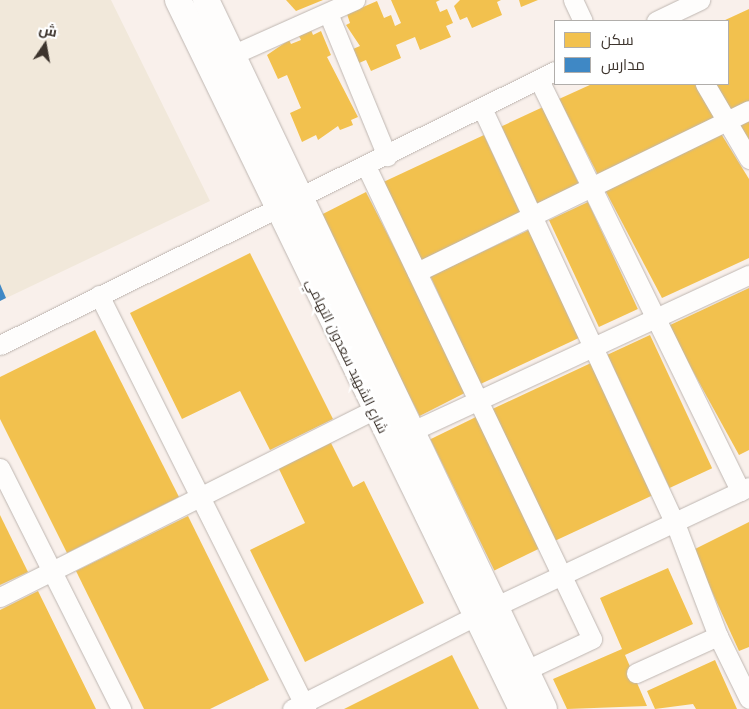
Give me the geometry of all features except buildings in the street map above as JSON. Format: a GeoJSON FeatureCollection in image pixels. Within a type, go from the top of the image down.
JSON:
{"type":"FeatureCollection","features":[{"type":"Feature","properties":{"kind":"street","name":"شارع الشهيد سعدون التهامي"},"geometry":{"type":"LineString","coordinates":[[178,0],[373,410],[487,610],[526,670],[544,709]]}},
{"type":"Feature","properties":{"kind":"street","name":"شارع الشهيد سعدون التهامي"},"geometry":{"type":"LineString","coordinates":[[206,0],[410,432],[487,610],[522,709]]}},
{"type":"Feature","properties":{"kind":"street"},"geometry":{"type":"LineString","coordinates":[[232,55],[355,0]]}},
{"type":"Feature","properties":{"kind":"street"},"geometry":{"type":"LineString","coordinates":[[573,0],[583,20]]}},
{"type":"Feature","properties":{"kind":"street"},"geometry":{"type":"LineString","coordinates":[[663,20],[700,0]]}},
{"type":"Feature","properties":{"kind":"street"},"geometry":{"type":"LineString","coordinates":[[328,13],[387,156]]}},
{"type":"Feature","properties":{"kind":"street"},"geometry":{"type":"LineString","coordinates":[[0,345],[387,156],[554,72]]}},
{"type":"Feature","properties":{"kind":"street"},"geometry":{"type":"LineString","coordinates":[[99,295],[300,707],[487,610],[745,489],[654,319],[538,80]]}},
{"type":"Feature","properties":{"kind":"street"},"geometry":{"type":"LineString","coordinates":[[706,85],[749,159]]}},
{"type":"Feature","properties":{"kind":"street"},"geometry":{"type":"LineString","coordinates":[[482,108],[534,216],[675,523],[718,636],[742,667],[749,699]]}},
{"type":"Feature","properties":{"kind":"street"},"geometry":{"type":"LineString","coordinates":[[417,272],[749,110]]}},
{"type":"Feature","properties":{"kind":"street"},"geometry":{"type":"LineString","coordinates":[[366,166],[564,574],[592,638],[526,670]]}},
{"type":"Feature","properties":{"kind":"street"},"geometry":{"type":"LineString","coordinates":[[410,432],[749,275]]}},
{"type":"Feature","properties":{"kind":"street"},"geometry":{"type":"LineString","coordinates":[[0,597],[200,499],[373,410]]}},
{"type":"Feature","properties":{"kind":"street"},"geometry":{"type":"LineString","coordinates":[[0,468],[50,572],[121,709]]}},
{"type":"Feature","properties":{"kind":"street"},"geometry":{"type":"LineString","coordinates":[[636,673],[718,636]]}},
{"type":"Feature","properties":{"kind":"shaded area"},"geometry":{"type":"Polygon","coordinates":[[[0,0],[111,0],[210,201],[0,301],[0,0]]]}}]}
